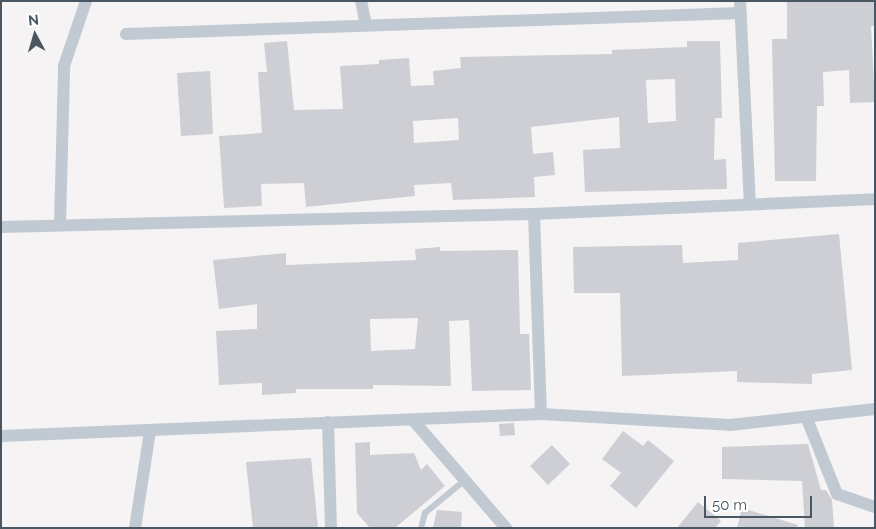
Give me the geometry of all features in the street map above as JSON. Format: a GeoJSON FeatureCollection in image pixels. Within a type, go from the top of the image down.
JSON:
{"type":"FeatureCollection","features":[{"type":"Feature","properties":{"kind":"street"},"geometry":{"type":"LineString","coordinates":[[60,224],[64,66],[86,1]]}},
{"type":"Feature","properties":{"kind":"street"},"geometry":{"type":"LineString","coordinates":[[361,1],[366,25]]}},
{"type":"Feature","properties":{"kind":"street"},"geometry":{"type":"LineString","coordinates":[[126,34],[366,25],[741,7],[750,202]]}},
{"type":"Feature","properties":{"kind":"street"},"geometry":{"type":"LineString","coordinates":[[1,227],[60,224],[534,214],[750,202],[875,199]]}},
{"type":"Feature","properties":{"kind":"street"},"geometry":{"type":"LineString","coordinates":[[534,214],[541,414]]}},
{"type":"Feature","properties":{"kind":"street"},"geometry":{"type":"LineString","coordinates":[[1,436],[541,414],[730,425],[807,420],[875,409]]}},
{"type":"Feature","properties":{"kind":"street"},"geometry":{"type":"LineString","coordinates":[[413,420],[506,528]]}},
{"type":"Feature","properties":{"kind":"street"},"geometry":{"type":"LineString","coordinates":[[807,420],[837,494],[875,508]]}},
{"type":"Feature","properties":{"kind":"street"},"geometry":{"type":"LineString","coordinates":[[328,422],[331,528]]}},
{"type":"Feature","properties":{"kind":"street"},"geometry":{"type":"LineString","coordinates":[[135,528],[150,431]]}},
{"type":"Feature","properties":{"kind":"lane"},"geometry":{"type":"LineString","coordinates":[[421,528],[425,513],[465,480]]}},
{"type":"Feature","properties":{"kind":"building"},"geometry":{"type":"Polygon","coordinates":[[[787,1],[875,1],[875,26],[871,26],[875,102],[850,103],[849,70],[823,72],[824,106],[817,106],[816,181],[775,181],[772,39],[787,39],[787,1]]]}},
{"type":"Feature","properties":{"kind":"building"},"geometry":{"type":"Polygon","coordinates":[[[287,41],[294,110],[343,109],[340,66],[379,64],[379,60],[409,58],[411,86],[434,85],[433,71],[461,68],[460,57],[612,54],[612,50],[687,47],[687,41],[720,41],[722,118],[715,118],[714,160],[726,159],[727,189],[585,192],[583,150],[620,148],[619,117],[531,127],[533,154],[553,152],[555,175],[534,177],[535,197],[453,200],[451,183],[414,185],[415,196],[306,207],[304,183],[261,184],[262,206],[224,208],[219,136],[262,133],[258,72],[267,72],[264,43],[287,41]],[[675,79],[646,80],[648,123],[676,121],[675,79]],[[458,118],[413,121],[414,143],[459,140],[458,118]]]}},
{"type":"Feature","properties":{"kind":"building"},"geometry":{"type":"Polygon","coordinates":[[[210,71],[213,134],[181,136],[177,73],[210,71]]]}},
{"type":"Feature","properties":{"kind":"building"},"geometry":{"type":"Polygon","coordinates":[[[839,234],[852,370],[812,374],[812,384],[737,382],[737,371],[622,376],[620,293],[574,293],[573,247],[682,245],[683,263],[738,260],[738,243],[839,234]]]}},
{"type":"Feature","properties":{"kind":"building"},"geometry":{"type":"Polygon","coordinates":[[[440,247],[440,251],[518,250],[520,334],[529,334],[531,390],[472,391],[469,320],[449,321],[451,386],[373,385],[373,389],[296,389],[296,393],[262,395],[262,383],[219,385],[216,331],[257,329],[257,304],[219,309],[213,260],[286,253],[286,265],[416,260],[415,249],[440,247]],[[418,318],[370,319],[371,351],[415,349],[418,318]]]}},
{"type":"Feature","properties":{"kind":"building"},"geometry":{"type":"Polygon","coordinates":[[[514,423],[515,435],[500,436],[499,424],[514,423]]]}},
{"type":"Feature","properties":{"kind":"building"},"geometry":{"type":"Polygon","coordinates":[[[623,431],[643,446],[648,440],[674,461],[636,508],[610,486],[621,473],[602,459],[623,431]]]}},
{"type":"Feature","properties":{"kind":"building"},"geometry":{"type":"Polygon","coordinates":[[[370,442],[370,455],[414,453],[421,470],[427,464],[445,486],[395,528],[370,528],[357,513],[355,443],[370,442]]]}},
{"type":"Feature","properties":{"kind":"building"},"geometry":{"type":"Polygon","coordinates":[[[808,444],[821,490],[826,490],[832,500],[834,528],[805,528],[802,481],[722,479],[722,447],[808,444]]]}},
{"type":"Feature","properties":{"kind":"building"},"geometry":{"type":"Polygon","coordinates":[[[552,445],[570,464],[548,485],[530,466],[552,445]]]}},
{"type":"Feature","properties":{"kind":"building"},"geometry":{"type":"Polygon","coordinates":[[[311,458],[318,528],[253,528],[246,462],[311,458]]]}},
{"type":"Feature","properties":{"kind":"building"},"geometry":{"type":"Polygon","coordinates":[[[698,502],[721,521],[715,528],[677,528],[698,502]]]}},
{"type":"Feature","properties":{"kind":"building"},"geometry":{"type":"Polygon","coordinates":[[[742,508],[798,525],[797,528],[737,528],[742,508]]]}},
{"type":"Feature","properties":{"kind":"building"},"geometry":{"type":"Polygon","coordinates":[[[437,510],[462,512],[461,528],[433,528],[437,510]]]}}]}
